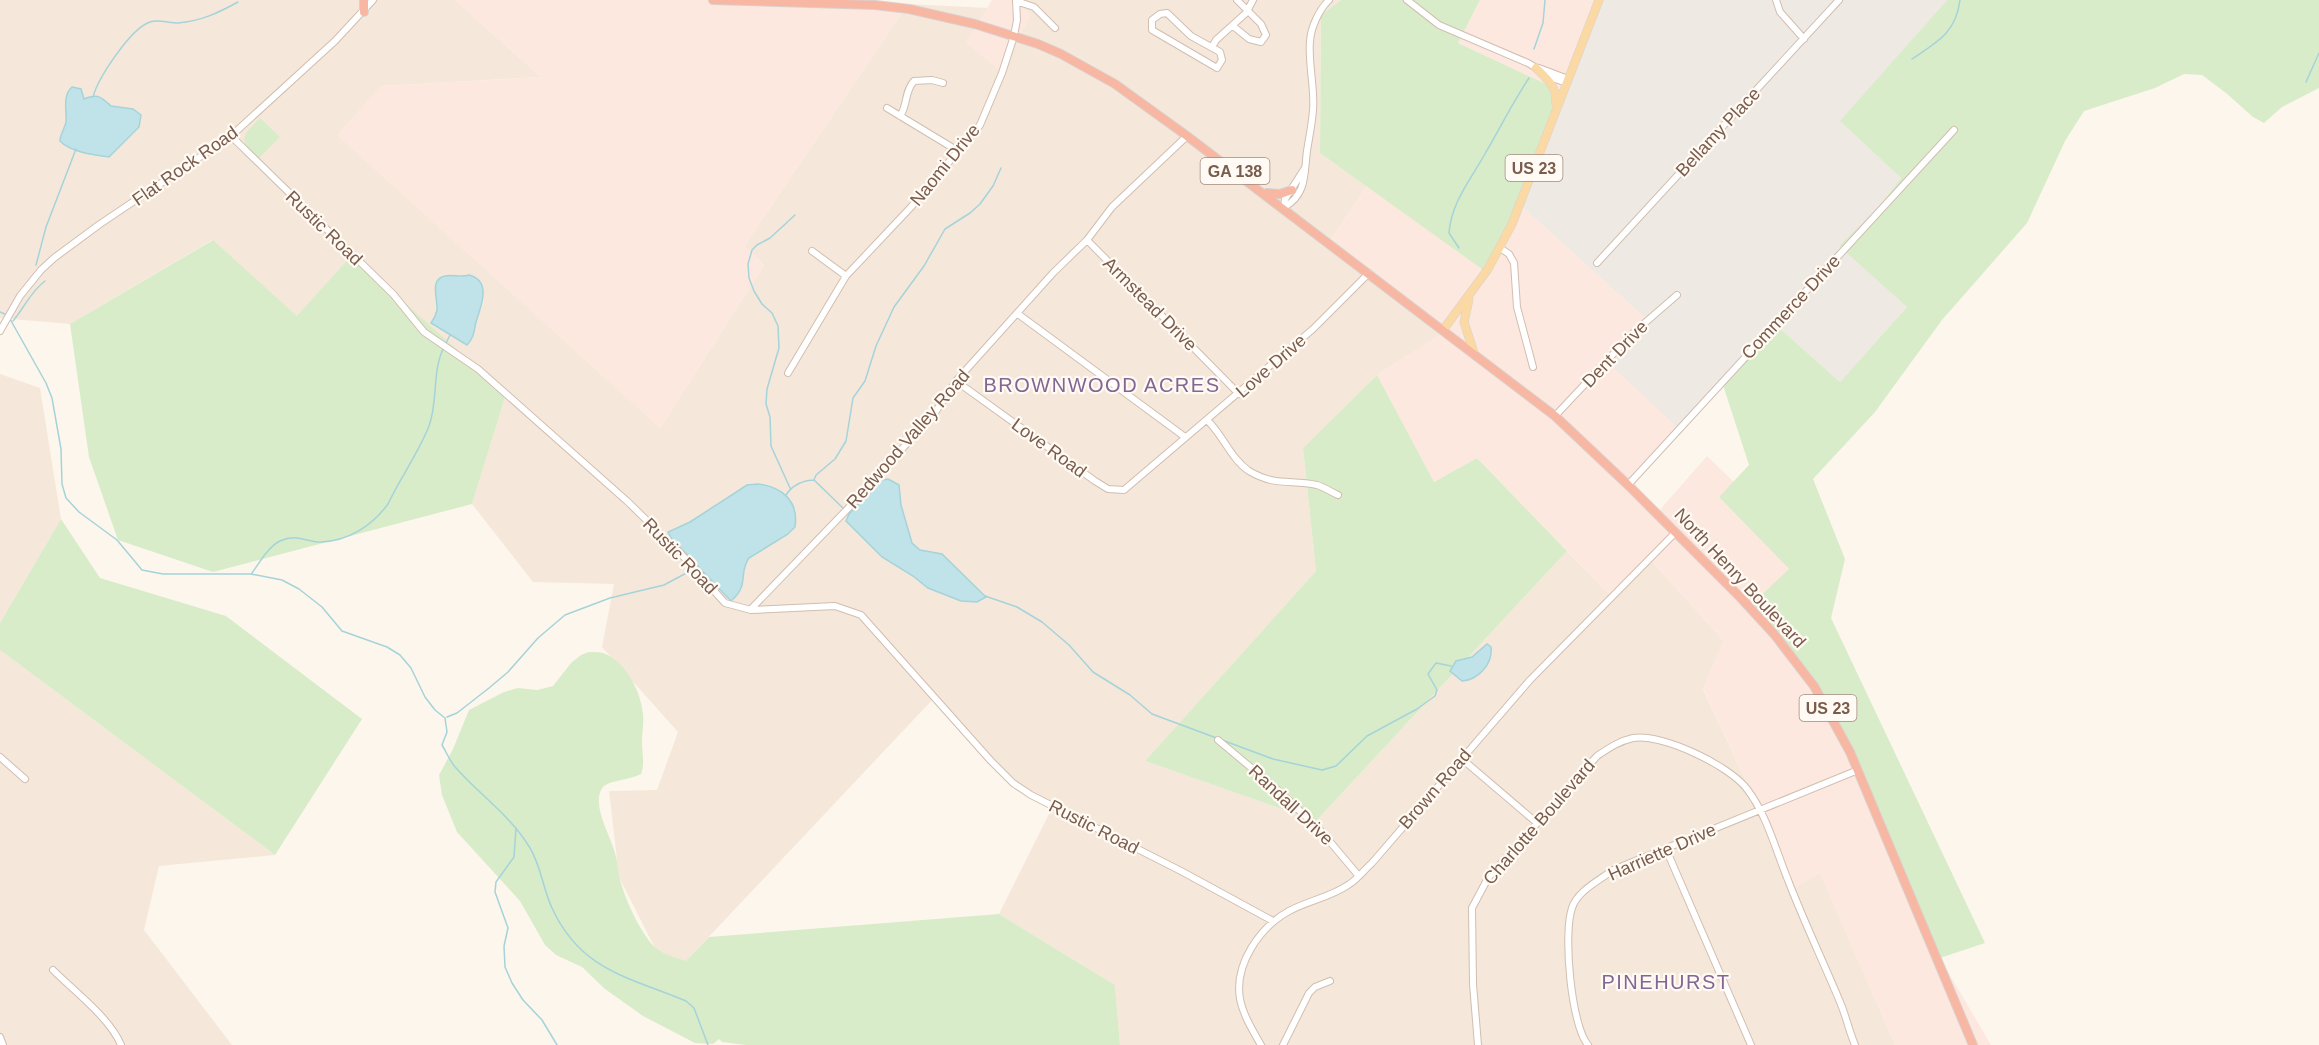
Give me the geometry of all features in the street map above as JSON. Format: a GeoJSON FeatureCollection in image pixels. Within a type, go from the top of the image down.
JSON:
{"type":"FeatureCollection","features":[{"type":"Feature","properties":{"kind":"highway"},"geometry":{"type":"LineString","coordinates":[[364,0],[364,12]]}},
{"type":"Feature","properties":{"kind":"highway","name":"GA 138"},"geometry":{"type":"LineString","coordinates":[[713,0],[892,7],[959,20],[1049,49],[1090,70],[1130,95],[1284,207],[1443,330]]}},
{"type":"Feature","properties":{"kind":"highway"},"geometry":{"type":"LineString","coordinates":[[1262,192],[1280,194],[1292,190]]}},
{"type":"Feature","properties":{"kind":"highway","name":"North Henry Boulevard"},"geometry":{"type":"LineString","coordinates":[[1443,330],[1556,416],[1740,597],[1787,649],[1825,703],[1858,770],[1973,1045]]}},
{"type":"Feature","properties":{"kind":"main road","name":"US 23"},"geometry":{"type":"LineString","coordinates":[[1443,330],[1471,294],[1512,224],[1599,0]]}},
{"type":"Feature","properties":{"kind":"main road"},"geometry":{"type":"LineString","coordinates":[[1536,68],[1550,81],[1557,93],[1556,109]]}},
{"type":"Feature","properties":{"kind":"main road","name":"US 23"},"geometry":{"type":"LineString","coordinates":[[1471,294],[1464,322],[1474,353]]}},
{"type":"Feature","properties":{"kind":"street","name":"Flat Rock Road"},"geometry":{"type":"LineString","coordinates":[[0,331],[13,306],[41,270],[54,258],[100,224],[231,136],[310,65],[364,12],[373,0]]}},
{"type":"Feature","properties":{"kind":"street","name":"Naomi Drive"},"geometry":{"type":"LineString","coordinates":[[788,373],[846,276],[911,207],[980,125],[1014,36],[1017,20],[1016,0]]}},
{"type":"Feature","properties":{"kind":"street"},"geometry":{"type":"LineString","coordinates":[[1016,0],[1029,4],[1056,28]]}},
{"type":"Feature","properties":{"kind":"street"},"geometry":{"type":"LineString","coordinates":[[1233,26],[1249,39],[1261,42],[1265,39],[1265,29],[1237,0]]}},
{"type":"Feature","properties":{"kind":"street"},"geometry":{"type":"LineString","coordinates":[[1212,47],[1216,40],[1248,9],[1253,0]]}},
{"type":"Feature","properties":{"kind":"street"},"geometry":{"type":"LineString","coordinates":[[1284,207],[1303,186],[1306,177],[1313,110],[1310,40],[1318,16],[1329,0]]}},
{"type":"Feature","properties":{"kind":"street"},"geometry":{"type":"LineString","coordinates":[[1407,0],[1440,25],[1567,81]]}},
{"type":"Feature","properties":{"kind":"street"},"geometry":{"type":"LineString","coordinates":[[1776,0],[1780,12],[1804,39]]}},
{"type":"Feature","properties":{"kind":"street","name":"Bellamy Place"},"geometry":{"type":"LineString","coordinates":[[1597,262],[1839,0]]}},
{"type":"Feature","properties":{"kind":"street"},"geometry":{"type":"LineString","coordinates":[[1167,13],[1191,36],[1212,47],[1222,56],[1221,64],[1217,68],[1152,30],[1152,20],[1160,14],[1167,13]]}},
{"type":"Feature","properties":{"kind":"street"},"geometry":{"type":"LineString","coordinates":[[900,116],[905,109],[909,87],[914,81],[932,80],[943,83]]}},
{"type":"Feature","properties":{"kind":"street"},"geometry":{"type":"LineString","coordinates":[[887,108],[958,151]]}},
{"type":"Feature","properties":{"kind":"street","name":"Commerce Drive"},"geometry":{"type":"LineString","coordinates":[[1628,485],[1954,130]]}},
{"type":"Feature","properties":{"kind":"street","name":"Rustic Road"},"geometry":{"type":"LineString","coordinates":[[231,136],[393,294],[424,332],[478,369],[611,487],[681,555],[725,603],[751,610],[835,606],[861,615],[1013,783],[1031,795],[1181,871],[1273,921]]}},
{"type":"Feature","properties":{"kind":"street","name":"Redwood Valley Road"},"geometry":{"type":"LineString","coordinates":[[751,610],[860,497],[936,411],[957,381],[1053,273],[1087,240],[1112,207],[1187,136]]}},
{"type":"Feature","properties":{"kind":"street"},"geometry":{"type":"LineString","coordinates":[[1284,207],[1285,200],[1306,168]]}},
{"type":"Feature","properties":{"kind":"street","name":"Armstead Drive"},"geometry":{"type":"LineString","coordinates":[[1087,240],[1239,394]]}},
{"type":"Feature","properties":{"kind":"street"},"geometry":{"type":"LineString","coordinates":[[1500,248],[1509,254],[1514,262],[1516,307],[1533,367]]}},
{"type":"Feature","properties":{"kind":"street"},"geometry":{"type":"LineString","coordinates":[[812,251],[846,276]]}},
{"type":"Feature","properties":{"kind":"street","name":"Love Drive"},"geometry":{"type":"LineString","coordinates":[[1113,490],[1124,490],[1132,485],[1313,329],[1368,274]]}},
{"type":"Feature","properties":{"kind":"street","name":"Dent Drive"},"geometry":{"type":"LineString","coordinates":[[1556,416],[1632,334],[1677,295]]}},
{"type":"Feature","properties":{"kind":"street"},"geometry":{"type":"LineString","coordinates":[[1018,314],[1088,368],[1185,437]]}},
{"type":"Feature","properties":{"kind":"street","name":"Love Road"},"geometry":{"type":"LineString","coordinates":[[957,381],[1095,481],[1113,490]]}},
{"type":"Feature","properties":{"kind":"street"},"geometry":{"type":"LineString","coordinates":[[1207,420],[1219,431],[1230,449],[1249,471],[1283,484],[1315,485],[1338,495]]}},
{"type":"Feature","properties":{"kind":"street","name":"Brown Road"},"geometry":{"type":"LineString","coordinates":[[1260,1045],[1240,999],[1239,985],[1246,958],[1259,938],[1273,921],[1289,911],[1348,885],[1372,863],[1530,680],[1675,533]]}},
{"type":"Feature","properties":{"kind":"street","name":"Charlotte Boulevard"},"geometry":{"type":"LineString","coordinates":[[1478,1045],[1473,984],[1472,908],[1488,878],[1597,756],[1617,742],[1636,737],[1663,741],[1699,756],[1733,774],[1747,789],[1760,810],[1804,923],[1841,1005],[1855,1045]]}},
{"type":"Feature","properties":{"kind":"street","name":"Randall Drive"},"geometry":{"type":"LineString","coordinates":[[1218,741],[1279,791],[1321,831],[1358,875]]}},
{"type":"Feature","properties":{"kind":"street"},"geometry":{"type":"LineString","coordinates":[[0,757],[25,779]]}},
{"type":"Feature","properties":{"kind":"street"},"geometry":{"type":"LineString","coordinates":[[1462,759],[1537,823]]}},
{"type":"Feature","properties":{"kind":"street","name":"Harriette Drive"},"geometry":{"type":"LineString","coordinates":[[1588,1045],[1578,1023],[1570,979],[1569,930],[1572,906],[1586,889],[1613,870],[1858,770]]}},
{"type":"Feature","properties":{"kind":"street"},"geometry":{"type":"LineString","coordinates":[[1666,849],[1750,1045]]}},
{"type":"Feature","properties":{"kind":"street"},"geometry":{"type":"LineString","coordinates":[[54,970],[101,1017],[116,1034],[121,1045]]}},
{"type":"Feature","properties":{"kind":"street"},"geometry":{"type":"LineString","coordinates":[[1283,1045],[1309,993],[1315,987],[1330,981]]}},
{"type":"Feature","properties":{"kind":"street"},"geometry":{"type":"LineString","coordinates":[[0,1037],[3,1045]]}},
{"type":"Feature","properties":{"kind":"shaded area"},"geometry":{"type":"Polygon","coordinates":[[[0,0],[455,0],[541,77],[381,86],[636,405],[660,428],[764,265],[744,246],[908,4],[988,8],[967,43],[1016,0],[1341,0],[1321,15],[1320,153],[1367,186],[1328,244],[1445,332],[1377,375],[1303,448],[1316,571],[1145,761],[1316,821],[1567,551],[1614,599],[1650,559],[1724,641],[1703,689],[1761,813],[1820,872],[1895,1045],[1120,1045],[1115,985],[999,914],[1053,806],[1010,779],[934,698],[670,978],[619,877],[609,791],[657,790],[678,732],[602,647],[614,584],[533,582],[472,504],[506,394],[297,316],[212,240],[70,324],[0,318],[0,0]]]}},
{"type":"Feature","properties":{"kind":"shaded area"},"geometry":{"type":"Polygon","coordinates":[[[455,0],[740,0],[908,4],[744,246],[764,265],[660,428],[337,135],[381,86],[541,77],[455,0]]]}},
{"type":"Feature","properties":{"kind":"shaded area"},"geometry":{"type":"Polygon","coordinates":[[[992,0],[1016,0],[1031,16],[999,70],[966,43],[992,0]]]}},
{"type":"Feature","properties":{"kind":"shaded area"},"geometry":{"type":"Polygon","coordinates":[[[1480,0],[1602,0],[1565,93],[1458,43],[1480,0]]]}},
{"type":"Feature","properties":{"kind":"shaded area"},"geometry":{"type":"Polygon","coordinates":[[[1602,0],[1947,0],[1841,121],[1901,178],[1878,208],[1840,246],[1907,307],[1840,382],[1776,325],[1678,428],[1605,360],[1644,317],[1520,205],[1602,0]]]}},
{"type":"Feature","properties":{"kind":"shaded area"},"geometry":{"type":"Polygon","coordinates":[[[1367,186],[1485,271],[1520,205],[1644,317],[1678,428],[1629,485],[1658,512],[1707,456],[1734,482],[1719,497],[1789,569],[1784,643],[1827,709],[1940,958],[1991,1045],[1895,1045],[1820,873],[1792,890],[1761,813],[1703,688],[1724,641],[1650,559],[1614,599],[1477,458],[1434,482],[1377,375],[1444,332],[1328,244],[1367,186]]]}},
{"type":"Feature","properties":{"kind":"shaded area"},"geometry":{"type":"Polygon","coordinates":[[[0,374],[40,388],[61,519],[0,623],[0,374]]]}},
{"type":"Feature","properties":{"kind":"shaded area"},"geometry":{"type":"Polygon","coordinates":[[[0,650],[275,855],[159,866],[144,930],[232,1045],[0,1045],[0,650]]]}},
{"type":"Feature","properties":{"kind":"green space"},"geometry":{"type":"Polygon","coordinates":[[[1341,0],[1480,0],[1458,43],[1565,93],[1520,205],[1486,272],[1320,153],[1321,15],[1341,0]]]}},
{"type":"Feature","properties":{"kind":"green space"},"geometry":{"type":"Polygon","coordinates":[[[1947,0],[2319,0],[2319,88],[2282,107],[2264,123],[2253,117],[2202,75],[2184,74],[2155,88],[2084,111],[2065,141],[2027,223],[1942,320],[1875,412],[1813,479],[1845,559],[1831,618],[1985,943],[1940,958],[1857,760],[1810,678],[1748,608],[1789,569],[1719,497],[1749,465],[1722,382],[1776,325],[1840,382],[1907,307],[1839,246],[1878,208],[1901,178],[1840,121],[1947,0]]]}},
{"type":"Feature","properties":{"kind":"green space"},"geometry":{"type":"Polygon","coordinates":[[[260,118],[280,137],[258,159],[247,147],[244,138],[260,118]]]}},
{"type":"Feature","properties":{"kind":"green space"},"geometry":{"type":"Polygon","coordinates":[[[213,240],[297,316],[352,255],[506,394],[472,504],[213,572],[118,540],[89,457],[70,324],[213,240]]]}},
{"type":"Feature","properties":{"kind":"green space"},"geometry":{"type":"Polygon","coordinates":[[[1377,375],[1434,482],[1477,458],[1567,551],[1316,821],[1145,761],[1316,571],[1303,448],[1377,375]]]}},
{"type":"Feature","properties":{"kind":"green space"},"geometry":{"type":"Polygon","coordinates":[[[61,519],[100,578],[226,616],[362,719],[275,855],[0,650],[0,623],[61,519]]]}},
{"type":"Feature","properties":{"kind":"green space"},"geometry":{"type":"Polygon","coordinates":[[[589,652],[603,653],[619,663],[636,687],[642,705],[643,762],[641,774],[603,787],[599,802],[616,856],[625,896],[641,928],[657,949],[686,961],[709,937],[999,914],[1115,985],[1120,1045],[746,1045],[722,1042],[719,1039],[713,1044],[695,1043],[643,1016],[605,989],[582,967],[556,955],[545,945],[520,901],[457,832],[442,795],[439,775],[453,749],[469,710],[504,692],[518,688],[537,690],[553,686],[571,663],[589,652]]]}},
{"type":"Feature","properties":{"kind":"water"},"geometry":{"type":"Polygon","coordinates":[[[72,87],[81,89],[84,99],[99,97],[111,106],[133,109],[141,115],[139,127],[109,157],[76,150],[60,141],[66,122],[66,99],[72,87]]]}},
{"type":"Feature","properties":{"kind":"water"},"geometry":{"type":"Polygon","coordinates":[[[469,275],[481,283],[483,296],[473,334],[467,345],[431,323],[437,310],[435,290],[437,281],[445,276],[469,275]]]}},
{"type":"Feature","properties":{"kind":"water"},"geometry":{"type":"Polygon","coordinates":[[[888,479],[899,485],[901,505],[912,543],[920,550],[942,554],[986,597],[977,602],[961,601],[928,588],[882,557],[846,521],[849,514],[882,480],[888,479]]]}},
{"type":"Feature","properties":{"kind":"water"},"geometry":{"type":"Polygon","coordinates":[[[758,484],[774,488],[787,497],[794,510],[795,527],[788,534],[749,558],[744,569],[740,590],[731,601],[671,538],[668,532],[690,522],[747,485],[758,484]]]}},
{"type":"Feature","properties":{"kind":"water"},"geometry":{"type":"Polygon","coordinates":[[[1487,644],[1491,647],[1490,659],[1474,678],[1462,681],[1450,671],[1456,661],[1472,657],[1487,644]]]}},
{"type":"Feature","properties":{"kind":"waterway"},"geometry":{"type":"LineString","coordinates":[[1534,49],[1543,23],[1545,0]]}},
{"type":"Feature","properties":{"kind":"waterway"},"geometry":{"type":"LineString","coordinates":[[1912,59],[1937,42],[1950,29],[1960,0]]}},
{"type":"Feature","properties":{"kind":"waterway"},"geometry":{"type":"LineString","coordinates":[[93,97],[101,78],[116,55],[142,26],[153,21],[178,23],[194,20],[216,13],[238,2]]}},
{"type":"Feature","properties":{"kind":"waterway"},"geometry":{"type":"LineString","coordinates":[[2306,82],[2319,53]]}},
{"type":"Feature","properties":{"kind":"waterway"},"geometry":{"type":"LineString","coordinates":[[1459,248],[1449,233],[1458,201],[1529,78]]}},
{"type":"Feature","properties":{"kind":"waterway"},"geometry":{"type":"LineString","coordinates":[[36,265],[46,227],[76,149]]}},
{"type":"Feature","properties":{"kind":"waterway"},"geometry":{"type":"LineString","coordinates":[[814,480],[816,475],[835,459],[846,441],[853,398],[865,381],[876,346],[894,307],[924,266],[945,229],[980,204],[993,186],[1001,168]]}},
{"type":"Feature","properties":{"kind":"waterway"},"geometry":{"type":"LineString","coordinates":[[790,488],[771,446],[770,417],[766,404],[767,389],[779,348],[778,326],[772,313],[762,304],[754,291],[749,278],[748,264],[752,250],[770,238],[795,215]]}},
{"type":"Feature","properties":{"kind":"waterway"},"geometry":{"type":"LineString","coordinates":[[13,321],[45,281]]}},
{"type":"Feature","properties":{"kind":"waterway"},"geometry":{"type":"LineString","coordinates":[[0,312],[7,315]]}},
{"type":"Feature","properties":{"kind":"waterway"},"geometry":{"type":"LineString","coordinates":[[10,319],[52,398],[61,449],[62,484],[66,498],[79,512],[117,540],[142,570],[163,574],[251,574],[282,580],[299,589],[322,607],[342,631],[387,647],[400,655],[411,668],[425,697],[445,718],[447,732],[442,745],[452,763],[505,816],[530,848],[552,908],[577,946],[608,969],[686,1001],[694,1008],[708,1045]]}},
{"type":"Feature","properties":{"kind":"waterway"},"geometry":{"type":"LineString","coordinates":[[445,345],[450,335]]}},
{"type":"Feature","properties":{"kind":"waterway"},"geometry":{"type":"LineString","coordinates":[[252,573],[268,551],[280,541],[291,538],[315,542],[341,539],[359,531],[382,512],[429,426],[437,368],[443,349]]}},
{"type":"Feature","properties":{"kind":"waterway"},"geometry":{"type":"LineString","coordinates":[[786,495],[798,484],[814,480],[844,509]]}},
{"type":"Feature","properties":{"kind":"waterway"},"geometry":{"type":"LineString","coordinates":[[447,717],[457,713],[508,672],[538,638],[565,615],[610,598],[664,585],[692,570]]}},
{"type":"Feature","properties":{"kind":"waterway"},"geometry":{"type":"LineString","coordinates":[[985,596],[1017,607],[1042,622],[1069,645],[1093,672],[1130,695],[1152,714],[1273,759],[1322,770],[1336,766],[1367,736],[1417,709],[1435,696],[1437,690],[1428,674],[1436,663],[1451,666]]}},
{"type":"Feature","properties":{"kind":"waterway"},"geometry":{"type":"LineString","coordinates":[[516,828],[514,857],[496,882],[495,892],[508,928],[504,946],[505,967],[523,1000],[542,1020],[557,1045]]}},
{"type":"Feature","properties":{"kind":"district","name":"BROWNWOOD ACRES"},"geometry":{"type":"Point","coordinates":[1102,385]}},
{"type":"Feature","properties":{"kind":"district","name":"PINEHURST"},"geometry":{"type":"Point","coordinates":[1666,982]}}]}
